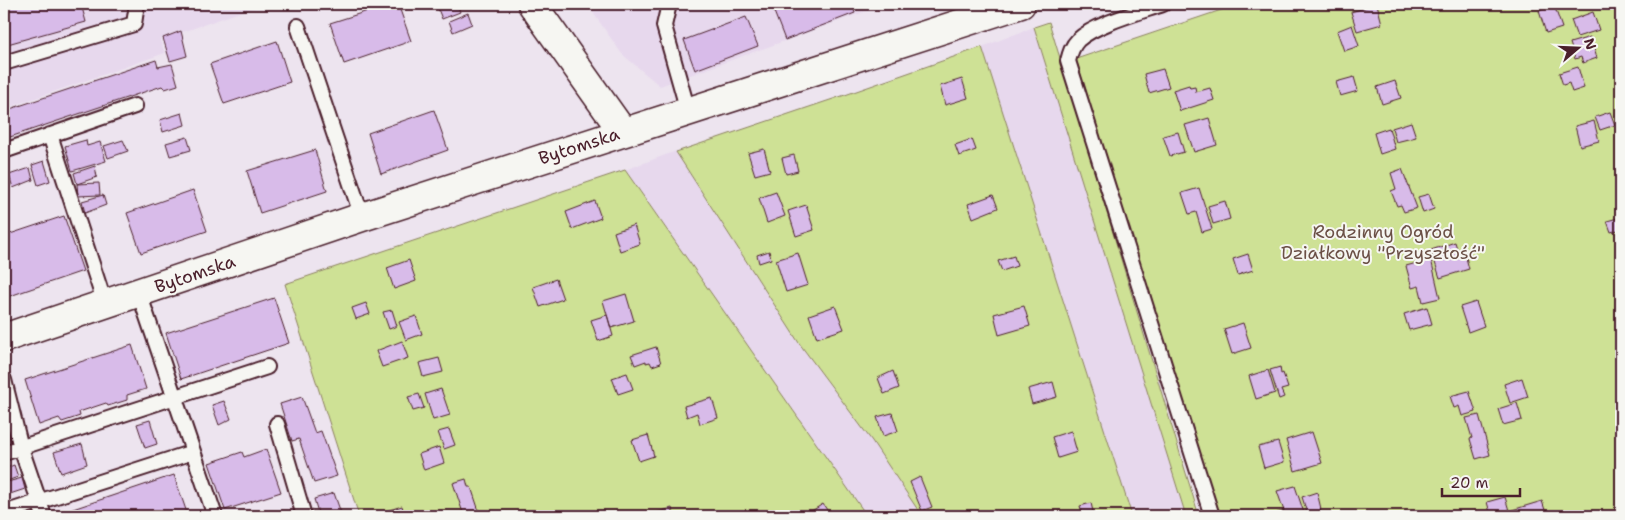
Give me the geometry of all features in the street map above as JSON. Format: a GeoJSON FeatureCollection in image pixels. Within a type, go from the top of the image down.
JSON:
{"type":"FeatureCollection","features":[{"type":"Feature","properties":{"kind":"street"},"geometry":{"type":"LineString","coordinates":[[532,4],[623,132]]}},
{"type":"Feature","properties":{"kind":"street","name":"Bytomska"},"geometry":{"type":"LineString","coordinates":[[4,338],[362,217],[1021,4]]}},
{"type":"Feature","properties":{"kind":"lane"},"geometry":{"type":"LineString","coordinates":[[4,63],[134,24],[137,4]]}},
{"type":"Feature","properties":{"kind":"lane"},"geometry":{"type":"LineString","coordinates":[[669,4],[664,26],[688,111]]}},
{"type":"Feature","properties":{"kind":"lane"},"geometry":{"type":"LineString","coordinates":[[1163,4],[1094,29],[1078,41],[1071,50],[1068,61],[1212,516]]}},
{"type":"Feature","properties":{"kind":"lane"},"geometry":{"type":"LineString","coordinates":[[298,26],[362,217]]}},
{"type":"Feature","properties":{"kind":"lane"},"geometry":{"type":"LineString","coordinates":[[4,151],[135,106]]}},
{"type":"Feature","properties":{"kind":"lane"},"geometry":{"type":"LineString","coordinates":[[50,135],[105,304]]}},
{"type":"Feature","properties":{"kind":"lane","name":"Bytomska"},"geometry":{"type":"LineString","coordinates":[[139,293],[216,516]]}},
{"type":"Feature","properties":{"kind":"lane"},"geometry":{"type":"LineString","coordinates":[[4,453],[267,367]]}},
{"type":"Feature","properties":{"kind":"lane"},"geometry":{"type":"LineString","coordinates":[[4,380],[21,448],[44,516]]}},
{"type":"Feature","properties":{"kind":"lane"},"geometry":{"type":"LineString","coordinates":[[277,424],[304,516]]}},
{"type":"Feature","properties":{"kind":"lane"},"geometry":{"type":"LineString","coordinates":[[4,513],[193,452]]}},
{"type":"Feature","properties":{"kind":"shaded area"},"geometry":{"type":"Polygon","coordinates":[[[4,4],[263,4],[160,40],[165,53],[4,109],[4,4]]]}},
{"type":"Feature","properties":{"kind":"shaded area"},"geometry":{"type":"Polygon","coordinates":[[[587,4],[886,4],[660,86],[622,54],[587,4]]]}},
{"type":"Feature","properties":{"kind":"shaded area"},"geometry":{"type":"Polygon","coordinates":[[[1034,27],[1186,516],[1132,516],[982,47],[1034,27]]]}},
{"type":"Feature","properties":{"kind":"shaded area"},"geometry":{"type":"Polygon","coordinates":[[[676,151],[799,343],[872,441],[922,516],[867,516],[625,170],[676,151]]]}},
{"type":"Feature","properties":{"kind":"green space","name":"Rodzinny Ogród Działkowy \"Przyszłość\""},"geometry":{"type":"Polygon","coordinates":[[[1239,4],[1621,4],[1621,516],[1219,516],[1076,59],[1239,4]]]}},
{"type":"Feature","properties":{"kind":"green space"},"geometry":{"type":"Polygon","coordinates":[[[1049,22],[1199,516],[1186,516],[1034,27],[1049,22]]]}},
{"type":"Feature","properties":{"kind":"green space"},"geometry":{"type":"Polygon","coordinates":[[[982,47],[1132,516],[922,516],[872,441],[799,343],[676,152],[982,47]]]}},
{"type":"Feature","properties":{"kind":"green space"},"geometry":{"type":"Polygon","coordinates":[[[625,170],[867,516],[359,516],[285,284],[625,170]]]}},
{"type":"Feature","properties":{"kind":"building"},"geometry":{"type":"Polygon","coordinates":[[[4,4],[81,4],[86,22],[4,45],[4,4]]]}},
{"type":"Feature","properties":{"kind":"building"},"geometry":{"type":"Polygon","coordinates":[[[390,4],[398,4],[411,41],[344,64],[330,23],[390,4]]]}},
{"type":"Feature","properties":{"kind":"building"},"geometry":{"type":"Polygon","coordinates":[[[451,4],[457,4],[460,12],[442,19],[438,9],[451,4]]]}},
{"type":"Feature","properties":{"kind":"building"},"geometry":{"type":"Polygon","coordinates":[[[771,4],[852,4],[855,13],[785,40],[771,4]]]}},
{"type":"Feature","properties":{"kind":"building"},"geometry":{"type":"Polygon","coordinates":[[[1377,4],[1382,24],[1357,31],[1351,12],[1377,4]]]}},
{"type":"Feature","properties":{"kind":"building"},"geometry":{"type":"Polygon","coordinates":[[[1554,5],[1562,28],[1546,33],[1539,11],[1554,5]]]}},
{"type":"Feature","properties":{"kind":"building"},"geometry":{"type":"Polygon","coordinates":[[[1593,12],[1599,30],[1577,37],[1571,20],[1593,12]]]}},
{"type":"Feature","properties":{"kind":"building"},"geometry":{"type":"Polygon","coordinates":[[[468,13],[472,24],[453,32],[449,21],[468,13]]]}},
{"type":"Feature","properties":{"kind":"building"},"geometry":{"type":"Polygon","coordinates":[[[746,17],[758,46],[695,70],[684,40],[746,17]]]}},
{"type":"Feature","properties":{"kind":"building"},"geometry":{"type":"Polygon","coordinates":[[[1352,25],[1359,46],[1344,51],[1337,31],[1352,25]]]}},
{"type":"Feature","properties":{"kind":"building"},"geometry":{"type":"Polygon","coordinates":[[[181,31],[187,56],[170,61],[163,38],[181,31]]]}},
{"type":"Feature","properties":{"kind":"building"},"geometry":{"type":"Polygon","coordinates":[[[1590,37],[1597,58],[1583,63],[1581,57],[1575,59],[1570,43],[1590,37]]]}},
{"type":"Feature","properties":{"kind":"building"},"geometry":{"type":"Polygon","coordinates":[[[277,41],[290,82],[224,104],[210,64],[277,41]]]}},
{"type":"Feature","properties":{"kind":"building"},"geometry":{"type":"Polygon","coordinates":[[[156,60],[158,67],[172,64],[178,85],[165,89],[162,86],[4,139],[4,111],[156,60]]]}},
{"type":"Feature","properties":{"kind":"building"},"geometry":{"type":"Polygon","coordinates":[[[1578,67],[1584,88],[1572,92],[1569,83],[1563,85],[1559,73],[1578,67]]]}},
{"type":"Feature","properties":{"kind":"building"},"geometry":{"type":"Polygon","coordinates":[[[1163,69],[1169,87],[1149,93],[1144,74],[1163,69]]]}},
{"type":"Feature","properties":{"kind":"building"},"geometry":{"type":"Polygon","coordinates":[[[1354,77],[1358,91],[1340,96],[1336,82],[1354,77]]]}},
{"type":"Feature","properties":{"kind":"building"},"geometry":{"type":"Polygon","coordinates":[[[962,79],[968,98],[945,105],[940,86],[962,79]]]}},
{"type":"Feature","properties":{"kind":"building"},"geometry":{"type":"Polygon","coordinates":[[[1395,81],[1401,98],[1382,104],[1377,87],[1395,81]]]}},
{"type":"Feature","properties":{"kind":"building"},"geometry":{"type":"Polygon","coordinates":[[[1189,85],[1190,88],[1195,87],[1196,92],[1210,88],[1214,100],[1180,111],[1173,90],[1189,85]]]}},
{"type":"Feature","properties":{"kind":"building"},"geometry":{"type":"Polygon","coordinates":[[[434,110],[448,150],[381,174],[368,133],[434,110]]]}},
{"type":"Feature","properties":{"kind":"building"},"geometry":{"type":"Polygon","coordinates":[[[1610,112],[1615,125],[1600,130],[1595,117],[1610,112]]]}},
{"type":"Feature","properties":{"kind":"building"},"geometry":{"type":"Polygon","coordinates":[[[182,113],[185,125],[163,132],[160,120],[182,113]]]}},
{"type":"Feature","properties":{"kind":"building"},"geometry":{"type":"Polygon","coordinates":[[[1209,118],[1217,145],[1194,152],[1185,125],[1209,118]]]}},
{"type":"Feature","properties":{"kind":"building"},"geometry":{"type":"Polygon","coordinates":[[[1594,121],[1599,141],[1580,146],[1575,126],[1594,121]]]}},
{"type":"Feature","properties":{"kind":"building"},"geometry":{"type":"Polygon","coordinates":[[[1411,122],[1416,137],[1396,142],[1392,128],[1411,122]]]}},
{"type":"Feature","properties":{"kind":"building"},"geometry":{"type":"Polygon","coordinates":[[[1389,128],[1395,149],[1380,154],[1374,133],[1389,128]]]}},
{"type":"Feature","properties":{"kind":"building"},"geometry":{"type":"Polygon","coordinates":[[[1178,132],[1184,152],[1170,156],[1163,136],[1178,132]]]}},
{"type":"Feature","properties":{"kind":"building"},"geometry":{"type":"Polygon","coordinates":[[[187,137],[191,150],[170,156],[166,143],[187,137]]]}},
{"type":"Feature","properties":{"kind":"building"},"geometry":{"type":"Polygon","coordinates":[[[972,139],[976,150],[959,156],[955,145],[972,139]]]}},
{"type":"Feature","properties":{"kind":"building"},"geometry":{"type":"Polygon","coordinates":[[[86,140],[87,146],[100,142],[106,161],[72,171],[65,146],[86,140]]]}},
{"type":"Feature","properties":{"kind":"building"},"geometry":{"type":"Polygon","coordinates":[[[123,140],[128,151],[108,158],[104,146],[123,140]]]}},
{"type":"Feature","properties":{"kind":"building"},"geometry":{"type":"Polygon","coordinates":[[[764,149],[770,171],[755,175],[748,153],[764,149]]]}},
{"type":"Feature","properties":{"kind":"building"},"geometry":{"type":"Polygon","coordinates":[[[315,150],[327,191],[260,213],[247,171],[315,150]]]}},
{"type":"Feature","properties":{"kind":"building"},"geometry":{"type":"Polygon","coordinates":[[[794,155],[798,171],[786,174],[782,158],[794,155]]]}},
{"type":"Feature","properties":{"kind":"building"},"geometry":{"type":"Polygon","coordinates":[[[44,161],[50,181],[38,185],[32,165],[44,161]]]}},
{"type":"Feature","properties":{"kind":"building"},"geometry":{"type":"Polygon","coordinates":[[[95,166],[97,177],[77,184],[74,173],[95,166]]]}},
{"type":"Feature","properties":{"kind":"building"},"geometry":{"type":"Polygon","coordinates":[[[30,168],[33,180],[13,188],[9,175],[30,168]]]}},
{"type":"Feature","properties":{"kind":"building"},"geometry":{"type":"Polygon","coordinates":[[[1402,169],[1417,208],[1404,212],[1401,205],[1397,206],[1391,191],[1396,189],[1391,173],[1402,169]]]}},
{"type":"Feature","properties":{"kind":"building"},"geometry":{"type":"Polygon","coordinates":[[[99,183],[100,195],[78,196],[77,184],[99,183]]]}},
{"type":"Feature","properties":{"kind":"building"},"geometry":{"type":"Polygon","coordinates":[[[1199,188],[1212,229],[1202,232],[1196,212],[1189,214],[1182,193],[1199,188]]]}},
{"type":"Feature","properties":{"kind":"building"},"geometry":{"type":"Polygon","coordinates":[[[193,190],[207,231],[141,253],[127,213],[193,190]]]}},
{"type":"Feature","properties":{"kind":"building"},"geometry":{"type":"Polygon","coordinates":[[[776,192],[785,216],[767,223],[759,198],[776,192]]]}},
{"type":"Feature","properties":{"kind":"building"},"geometry":{"type":"Polygon","coordinates":[[[1429,194],[1434,209],[1423,213],[1418,197],[1429,194]]]}},
{"type":"Feature","properties":{"kind":"building"},"geometry":{"type":"Polygon","coordinates":[[[103,195],[106,205],[85,213],[82,201],[103,195]]]}},
{"type":"Feature","properties":{"kind":"building"},"geometry":{"type":"Polygon","coordinates":[[[993,195],[998,208],[973,218],[968,204],[993,195]]]}},
{"type":"Feature","properties":{"kind":"building"},"geometry":{"type":"Polygon","coordinates":[[[595,201],[601,218],[572,229],[566,212],[595,201]]]}},
{"type":"Feature","properties":{"kind":"building"},"geometry":{"type":"Polygon","coordinates":[[[1225,201],[1230,219],[1213,224],[1208,206],[1225,201]]]}},
{"type":"Feature","properties":{"kind":"building"},"geometry":{"type":"Polygon","coordinates":[[[806,205],[814,230],[796,236],[788,211],[806,205]]]}},
{"type":"Feature","properties":{"kind":"building"},"geometry":{"type":"Polygon","coordinates":[[[64,216],[83,271],[4,298],[4,236],[64,216]]]}},
{"type":"Feature","properties":{"kind":"building"},"geometry":{"type":"Polygon","coordinates":[[[1621,217],[1621,229],[1611,232],[1607,221],[1621,217]]]}},
{"type":"Feature","properties":{"kind":"building"},"geometry":{"type":"Polygon","coordinates":[[[634,225],[640,244],[620,251],[614,232],[634,225]]]}},
{"type":"Feature","properties":{"kind":"building"},"geometry":{"type":"Polygon","coordinates":[[[1455,242],[1458,252],[1464,250],[1469,269],[1440,278],[1431,250],[1455,242]]]}},
{"type":"Feature","properties":{"kind":"building"},"geometry":{"type":"Polygon","coordinates":[[[769,251],[771,259],[759,263],[757,255],[769,251]]]}},
{"type":"Feature","properties":{"kind":"building"},"geometry":{"type":"Polygon","coordinates":[[[798,253],[808,285],[786,292],[776,260],[798,253]]]}},
{"type":"Feature","properties":{"kind":"building"},"geometry":{"type":"Polygon","coordinates":[[[1248,254],[1253,270],[1238,275],[1233,259],[1248,254]]]}},
{"type":"Feature","properties":{"kind":"building"},"geometry":{"type":"Polygon","coordinates":[[[1014,256],[1017,266],[1002,271],[998,261],[1014,256]]]}},
{"type":"Feature","properties":{"kind":"building"},"geometry":{"type":"Polygon","coordinates":[[[1431,259],[1440,298],[1423,302],[1419,286],[1412,288],[1406,266],[1431,259]]]}},
{"type":"Feature","properties":{"kind":"building"},"geometry":{"type":"Polygon","coordinates":[[[409,260],[416,281],[394,289],[387,268],[409,260]]]}},
{"type":"Feature","properties":{"kind":"building"},"geometry":{"type":"Polygon","coordinates":[[[556,279],[563,299],[540,307],[533,287],[556,279]]]}},
{"type":"Feature","properties":{"kind":"building"},"geometry":{"type":"Polygon","coordinates":[[[626,294],[634,321],[611,328],[603,301],[626,294]]]}},
{"type":"Feature","properties":{"kind":"building"},"geometry":{"type":"Polygon","coordinates":[[[274,298],[289,343],[181,379],[166,333],[274,298]]]}},
{"type":"Feature","properties":{"kind":"building"},"geometry":{"type":"Polygon","coordinates":[[[1476,302],[1484,326],[1468,332],[1460,307],[1476,302]]]}},
{"type":"Feature","properties":{"kind":"building"},"geometry":{"type":"Polygon","coordinates":[[[366,303],[370,314],[356,319],[352,308],[366,303]]]}},
{"type":"Feature","properties":{"kind":"building"},"geometry":{"type":"Polygon","coordinates":[[[835,306],[844,329],[817,338],[809,315],[835,306]]]}},
{"type":"Feature","properties":{"kind":"building"},"geometry":{"type":"Polygon","coordinates":[[[1024,306],[1030,326],[999,335],[994,314],[1024,306]]]}},
{"type":"Feature","properties":{"kind":"building"},"geometry":{"type":"Polygon","coordinates":[[[1427,307],[1432,324],[1409,330],[1404,314],[1427,307]]]}},
{"type":"Feature","properties":{"kind":"building"},"geometry":{"type":"Polygon","coordinates":[[[392,310],[397,326],[389,329],[383,312],[392,310]]]}},
{"type":"Feature","properties":{"kind":"building"},"geometry":{"type":"Polygon","coordinates":[[[607,315],[613,336],[598,341],[591,320],[607,315]]]}},
{"type":"Feature","properties":{"kind":"building"},"geometry":{"type":"Polygon","coordinates":[[[416,316],[422,334],[406,340],[399,322],[416,316]]]}},
{"type":"Feature","properties":{"kind":"building"},"geometry":{"type":"Polygon","coordinates":[[[1243,323],[1251,348],[1232,354],[1224,329],[1243,323]]]}},
{"type":"Feature","properties":{"kind":"building"},"geometry":{"type":"Polygon","coordinates":[[[402,341],[408,358],[382,367],[376,351],[402,341]]]}},
{"type":"Feature","properties":{"kind":"building"},"geometry":{"type":"Polygon","coordinates":[[[132,345],[146,389],[127,395],[127,400],[108,406],[106,403],[79,412],[80,416],[62,422],[59,418],[39,425],[25,380],[132,345]]]}},
{"type":"Feature","properties":{"kind":"building"},"geometry":{"type":"Polygon","coordinates":[[[656,347],[661,363],[652,366],[650,362],[646,363],[646,361],[635,365],[631,355],[656,347]]]}},
{"type":"Feature","properties":{"kind":"building"},"geometry":{"type":"Polygon","coordinates":[[[439,358],[443,372],[423,377],[419,363],[439,358]]]}},
{"type":"Feature","properties":{"kind":"building"},"geometry":{"type":"Polygon","coordinates":[[[1280,367],[1281,374],[1283,373],[1288,388],[1281,390],[1284,397],[1279,399],[1270,370],[1280,367]]]}},
{"type":"Feature","properties":{"kind":"building"},"geometry":{"type":"Polygon","coordinates":[[[1268,370],[1275,393],[1256,399],[1249,376],[1268,370]]]}},
{"type":"Feature","properties":{"kind":"building"},"geometry":{"type":"Polygon","coordinates":[[[893,371],[899,388],[884,394],[878,378],[893,371]]]}},
{"type":"Feature","properties":{"kind":"building"},"geometry":{"type":"Polygon","coordinates":[[[627,373],[633,389],[618,394],[612,378],[627,373]]]}},
{"type":"Feature","properties":{"kind":"building"},"geometry":{"type":"Polygon","coordinates":[[[1522,378],[1528,397],[1510,403],[1504,384],[1522,378]]]}},
{"type":"Feature","properties":{"kind":"building"},"geometry":{"type":"Polygon","coordinates":[[[1053,382],[1057,397],[1032,404],[1028,389],[1053,382]]]}},
{"type":"Feature","properties":{"kind":"building"},"geometry":{"type":"Polygon","coordinates":[[[441,389],[450,415],[433,420],[425,394],[441,389]]]}},
{"type":"Feature","properties":{"kind":"building"},"geometry":{"type":"Polygon","coordinates":[[[1469,391],[1476,412],[1462,416],[1459,406],[1454,408],[1450,396],[1469,391]]]}},
{"type":"Feature","properties":{"kind":"building"},"geometry":{"type":"Polygon","coordinates":[[[419,394],[424,408],[413,411],[408,397],[419,394]]]}},
{"type":"Feature","properties":{"kind":"building"},"geometry":{"type":"Polygon","coordinates":[[[302,397],[315,433],[321,431],[337,476],[314,483],[299,439],[292,441],[280,404],[302,397]]]}},
{"type":"Feature","properties":{"kind":"building"},"geometry":{"type":"Polygon","coordinates":[[[712,398],[718,418],[700,424],[697,413],[687,417],[684,406],[712,398]]]}},
{"type":"Feature","properties":{"kind":"building"},"geometry":{"type":"Polygon","coordinates":[[[224,401],[231,419],[219,425],[212,405],[224,401]]]}},
{"type":"Feature","properties":{"kind":"building"},"geometry":{"type":"Polygon","coordinates":[[[1517,403],[1522,420],[1503,425],[1498,409],[1517,403]]]}},
{"type":"Feature","properties":{"kind":"building"},"geometry":{"type":"Polygon","coordinates":[[[892,413],[898,431],[883,436],[877,417],[892,413]]]}},
{"type":"Feature","properties":{"kind":"building"},"geometry":{"type":"Polygon","coordinates":[[[1479,415],[1490,455],[1476,459],[1466,418],[1479,415]]]}},
{"type":"Feature","properties":{"kind":"building"},"geometry":{"type":"Polygon","coordinates":[[[150,420],[157,444],[145,448],[137,424],[150,420]]]}},
{"type":"Feature","properties":{"kind":"building"},"geometry":{"type":"Polygon","coordinates":[[[449,429],[455,445],[444,449],[438,432],[449,429]]]}},
{"type":"Feature","properties":{"kind":"building"},"geometry":{"type":"Polygon","coordinates":[[[1071,431],[1077,452],[1058,458],[1052,437],[1071,431]]]}},
{"type":"Feature","properties":{"kind":"building"},"geometry":{"type":"Polygon","coordinates":[[[1312,432],[1322,463],[1295,471],[1286,440],[1312,432]]]}},
{"type":"Feature","properties":{"kind":"building"},"geometry":{"type":"Polygon","coordinates":[[[648,435],[654,456],[639,461],[632,440],[648,435]]]}},
{"type":"Feature","properties":{"kind":"building"},"geometry":{"type":"Polygon","coordinates":[[[1278,442],[1284,462],[1264,468],[1258,447],[1278,442]]]}},
{"type":"Feature","properties":{"kind":"building"},"geometry":{"type":"Polygon","coordinates":[[[82,444],[87,464],[61,473],[54,452],[82,444]]]}},
{"type":"Feature","properties":{"kind":"building"},"geometry":{"type":"Polygon","coordinates":[[[439,447],[444,463],[424,470],[419,454],[439,447]]]}},
{"type":"Feature","properties":{"kind":"building"},"geometry":{"type":"Polygon","coordinates":[[[266,449],[281,492],[225,510],[209,463],[242,452],[244,457],[266,449]]]}},
{"type":"Feature","properties":{"kind":"building"},"geometry":{"type":"Polygon","coordinates":[[[14,465],[18,477],[4,482],[4,469],[14,465]]]}},
{"type":"Feature","properties":{"kind":"building"},"geometry":{"type":"Polygon","coordinates":[[[174,475],[188,516],[69,516],[67,511],[174,475]]]}},
{"type":"Feature","properties":{"kind":"building"},"geometry":{"type":"Polygon","coordinates":[[[920,477],[932,507],[922,511],[910,482],[920,477]]]}},
{"type":"Feature","properties":{"kind":"building"},"geometry":{"type":"Polygon","coordinates":[[[22,478],[25,489],[4,496],[4,483],[22,478]]]}},
{"type":"Feature","properties":{"kind":"building"},"geometry":{"type":"Polygon","coordinates":[[[466,479],[468,487],[471,487],[479,511],[464,516],[453,483],[466,479]]]}},
{"type":"Feature","properties":{"kind":"building"},"geometry":{"type":"Polygon","coordinates":[[[1295,486],[1305,516],[1278,516],[1277,513],[1284,511],[1277,491],[1295,486]]]}},
{"type":"Feature","properties":{"kind":"building"},"geometry":{"type":"Polygon","coordinates":[[[1317,492],[1322,516],[1308,516],[1302,497],[1317,492]]]}},
{"type":"Feature","properties":{"kind":"building"},"geometry":{"type":"Polygon","coordinates":[[[334,493],[341,513],[331,516],[319,516],[314,499],[334,493]]]}},
{"type":"Feature","properties":{"kind":"building"},"geometry":{"type":"Polygon","coordinates":[[[1505,497],[1510,514],[1491,516],[1487,502],[1505,497]]]}},
{"type":"Feature","properties":{"kind":"building"},"geometry":{"type":"Polygon","coordinates":[[[1542,501],[1547,516],[1514,516],[1512,510],[1542,501]]]}},
{"type":"Feature","properties":{"kind":"building"},"geometry":{"type":"Polygon","coordinates":[[[1091,503],[1094,516],[1083,516],[1080,506],[1091,503]]]}},
{"type":"Feature","properties":{"kind":"building"},"geometry":{"type":"Polygon","coordinates":[[[823,504],[831,516],[812,516],[810,512],[823,504]]]}},
{"type":"Feature","properties":{"kind":"building"},"geometry":{"type":"Polygon","coordinates":[[[402,506],[405,516],[370,516],[402,506]]]}},
{"type":"Feature","properties":{"kind":"building"},"geometry":{"type":"Polygon","coordinates":[[[672,508],[674,516],[648,516],[648,515],[672,508]]]}},
{"type":"Feature","properties":{"kind":"building"},"geometry":{"type":"Polygon","coordinates":[[[741,511],[743,516],[726,516],[741,511]]]}}]}
